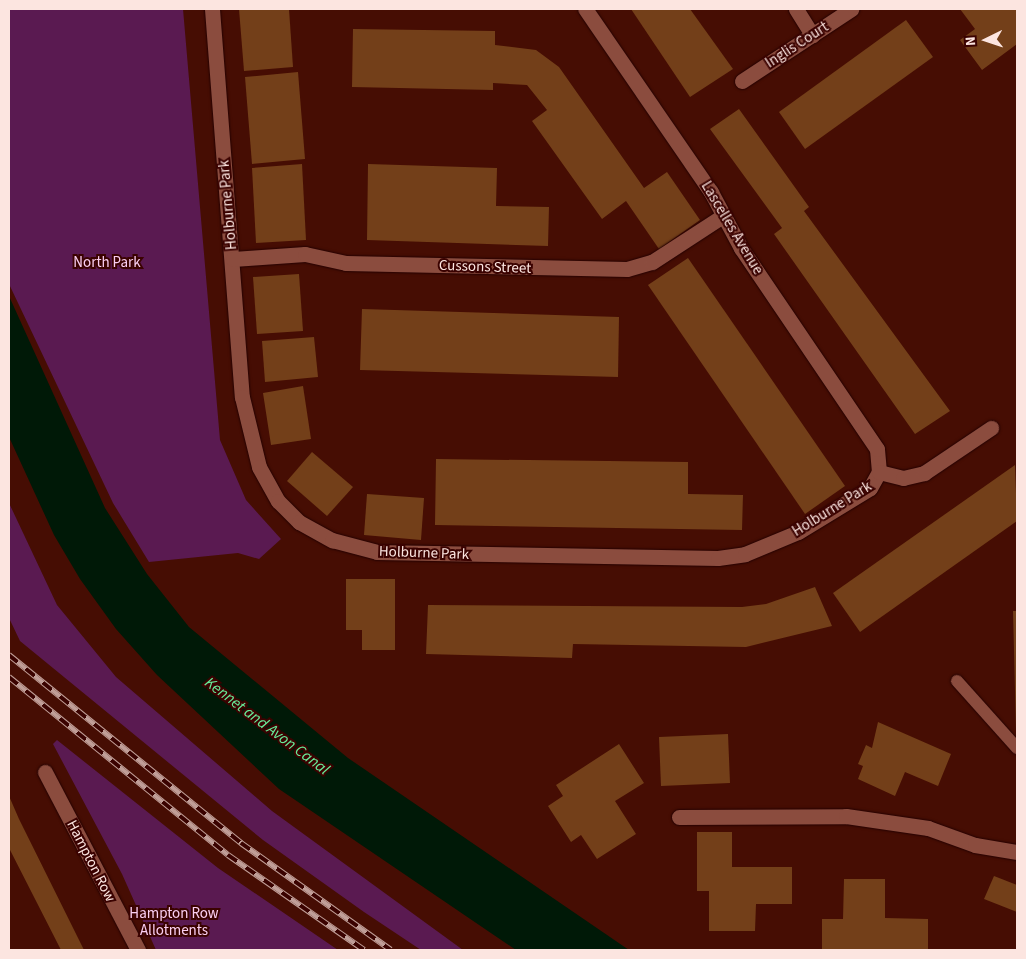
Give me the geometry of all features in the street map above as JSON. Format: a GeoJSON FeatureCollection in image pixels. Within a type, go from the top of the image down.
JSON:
{"type":"FeatureCollection","features":[{"type":"Feature","properties":{"kind":"street","name":"Holburne Park"},"geometry":{"type":"LineString","coordinates":[[212,9],[233,259],[242,397],[259,467],[278,501],[299,522],[332,540],[378,552],[416,555],[718,558],[745,554],[798,532],[870,488],[879,472],[877,449]]}},
{"type":"Feature","properties":{"kind":"street","name":"Lascelles Avenue"},"geometry":{"type":"LineString","coordinates":[[585,9],[724,215],[741,248],[877,449]]}},
{"type":"Feature","properties":{"kind":"street"},"geometry":{"type":"LineString","coordinates":[[796,9],[812,35]]}},
{"type":"Feature","properties":{"kind":"street","name":"Inglis Court"},"geometry":{"type":"LineString","coordinates":[[742,81],[852,9]]}},
{"type":"Feature","properties":{"kind":"street","name":"Cussons Street"},"geometry":{"type":"LineString","coordinates":[[233,259],[305,254],[346,264],[627,269],[652,262],[724,215]]}},
{"type":"Feature","properties":{"kind":"street","name":"Holburne Park"},"geometry":{"type":"LineString","coordinates":[[879,472],[902,478],[924,473],[991,428]]}},
{"type":"Feature","properties":{"kind":"street","name":"Hampton Row"},"geometry":{"type":"LineString","coordinates":[[45,772],[138,950]]}},
{"type":"Feature","properties":{"kind":"street"},"geometry":{"type":"LineString","coordinates":[[678,818],[846,816],[928,828],[975,845],[1017,852]]}},
{"type":"Feature","properties":{"kind":"lane"},"geometry":{"type":"LineString","coordinates":[[957,681],[1017,748]]}},
{"type":"Feature","properties":{"kind":"green space","name":"North Park"},"geometry":{"type":"Polygon","coordinates":[[[9,9],[183,9],[220,440],[246,500],[281,539],[259,559],[238,553],[149,562],[113,503],[9,284],[9,9]]]}},
{"type":"Feature","properties":{"kind":"green space"},"geometry":{"type":"Polygon","coordinates":[[[9,503],[57,605],[116,677],[272,811],[463,950],[421,950],[364,912],[263,840],[20,641],[9,618],[9,503]]]}},
{"type":"Feature","properties":{"kind":"green space","name":"Hampton Row Allotments"},"geometry":{"type":"Polygon","coordinates":[[[57,740],[218,868],[338,950],[156,950],[122,874],[53,744],[57,740]]]}},
{"type":"Feature","properties":{"kind":"water","name":"Kennet and Avon Canal"},"geometry":{"type":"Polygon","coordinates":[[[9,296],[105,508],[147,574],[189,627],[348,758],[629,950],[516,950],[279,789],[157,675],[116,629],[80,579],[54,535],[9,437],[9,296]]]}},
{"type":"Feature","properties":{"kind":"building"},"geometry":{"type":"Polygon","coordinates":[[[239,9],[289,9],[293,67],[244,71],[239,9]]]}},
{"type":"Feature","properties":{"kind":"building"},"geometry":{"type":"Polygon","coordinates":[[[631,9],[690,9],[733,69],[690,97],[631,9]]]}},
{"type":"Feature","properties":{"kind":"building"},"geometry":{"type":"Polygon","coordinates":[[[960,9],[1016,9],[1017,44],[982,70],[960,40],[975,29],[960,9]]]}},
{"type":"Feature","properties":{"kind":"building"},"geometry":{"type":"Polygon","coordinates":[[[906,20],[933,57],[805,149],[779,112],[906,20]]]}},
{"type":"Feature","properties":{"kind":"building"},"geometry":{"type":"Polygon","coordinates":[[[353,29],[495,31],[495,45],[536,50],[559,67],[644,188],[667,172],[700,220],[659,249],[626,201],[602,219],[532,121],[547,110],[527,85],[493,83],[493,90],[352,87],[353,29]]]}},
{"type":"Feature","properties":{"kind":"building"},"geometry":{"type":"Polygon","coordinates":[[[298,72],[305,159],[252,164],[245,77],[298,72]]]}},
{"type":"Feature","properties":{"kind":"building"},"geometry":{"type":"Polygon","coordinates":[[[739,109],[809,207],[804,211],[950,411],[915,434],[774,234],[782,228],[710,129],[739,109]]]}},
{"type":"Feature","properties":{"kind":"building"},"geometry":{"type":"Polygon","coordinates":[[[302,164],[306,240],[256,243],[252,168],[302,164]]]}},
{"type":"Feature","properties":{"kind":"building"},"geometry":{"type":"Polygon","coordinates":[[[368,164],[497,168],[496,206],[549,207],[548,246],[367,240],[368,164]]]}},
{"type":"Feature","properties":{"kind":"building"},"geometry":{"type":"Polygon","coordinates":[[[688,258],[845,486],[805,514],[648,285],[688,258]]]}},
{"type":"Feature","properties":{"kind":"building"},"geometry":{"type":"Polygon","coordinates":[[[299,274],[303,331],[257,334],[253,277],[299,274]]]}},
{"type":"Feature","properties":{"kind":"building"},"geometry":{"type":"Polygon","coordinates":[[[362,309],[619,317],[618,377],[360,370],[362,309]]]}},
{"type":"Feature","properties":{"kind":"building"},"geometry":{"type":"Polygon","coordinates":[[[314,337],[318,377],[265,382],[262,341],[314,337]]]}},
{"type":"Feature","properties":{"kind":"building"},"geometry":{"type":"Polygon","coordinates":[[[303,386],[311,439],[271,445],[263,393],[303,386]]]}},
{"type":"Feature","properties":{"kind":"building"},"geometry":{"type":"Polygon","coordinates":[[[312,452],[353,487],[327,516],[287,481],[312,452]]]}},
{"type":"Feature","properties":{"kind":"building"},"geometry":{"type":"Polygon","coordinates":[[[436,459],[688,462],[688,494],[743,495],[742,530],[435,525],[436,459]]]}},
{"type":"Feature","properties":{"kind":"building"},"geometry":{"type":"Polygon","coordinates":[[[1015,465],[1017,521],[860,632],[833,593],[1015,465]]]}},
{"type":"Feature","properties":{"kind":"building"},"geometry":{"type":"Polygon","coordinates":[[[367,494],[424,498],[421,540],[364,535],[367,494]]]}},
{"type":"Feature","properties":{"kind":"building"},"geometry":{"type":"Polygon","coordinates":[[[346,579],[395,579],[395,650],[362,650],[362,630],[346,630],[346,579]]]}},
{"type":"Feature","properties":{"kind":"building"},"geometry":{"type":"Polygon","coordinates":[[[815,587],[832,626],[746,647],[573,644],[572,658],[426,654],[428,605],[742,607],[766,604],[815,587]]]}},
{"type":"Feature","properties":{"kind":"building"},"geometry":{"type":"Polygon","coordinates":[[[1013,611],[1017,611],[1017,730],[1016,730],[1013,611]]]}},
{"type":"Feature","properties":{"kind":"building"},"geometry":{"type":"Polygon","coordinates":[[[878,722],[951,754],[938,786],[905,772],[895,796],[858,779],[863,766],[858,764],[866,745],[872,748],[878,722]]]}},
{"type":"Feature","properties":{"kind":"building"},"geometry":{"type":"Polygon","coordinates":[[[728,734],[730,783],[661,786],[659,737],[728,734]]]}},
{"type":"Feature","properties":{"kind":"building"},"geometry":{"type":"Polygon","coordinates":[[[619,744],[644,783],[615,801],[636,834],[597,859],[581,835],[571,842],[548,806],[563,796],[556,785],[619,744]]]}},
{"type":"Feature","properties":{"kind":"building"},"geometry":{"type":"Polygon","coordinates":[[[9,796],[84,950],[61,950],[9,848],[9,796]]]}},
{"type":"Feature","properties":{"kind":"building"},"geometry":{"type":"Polygon","coordinates":[[[697,832],[732,832],[732,867],[792,867],[792,904],[756,904],[755,931],[709,931],[709,891],[697,891],[697,832]]]}},
{"type":"Feature","properties":{"kind":"building"},"geometry":{"type":"Polygon","coordinates":[[[994,876],[1017,885],[1017,912],[984,899],[994,876]]]}},
{"type":"Feature","properties":{"kind":"building"},"geometry":{"type":"Polygon","coordinates":[[[844,879],[885,879],[885,918],[928,919],[928,950],[822,950],[822,919],[843,919],[844,879]]]}},
{"type":"Feature","properties":{"kind":"railway"},"geometry":{"type":"LineString","coordinates":[[9,655],[241,843],[391,950]]}},
{"type":"Feature","properties":{"kind":"railway"},"geometry":{"type":"LineString","coordinates":[[9,677],[228,855],[364,950]]}}]}
